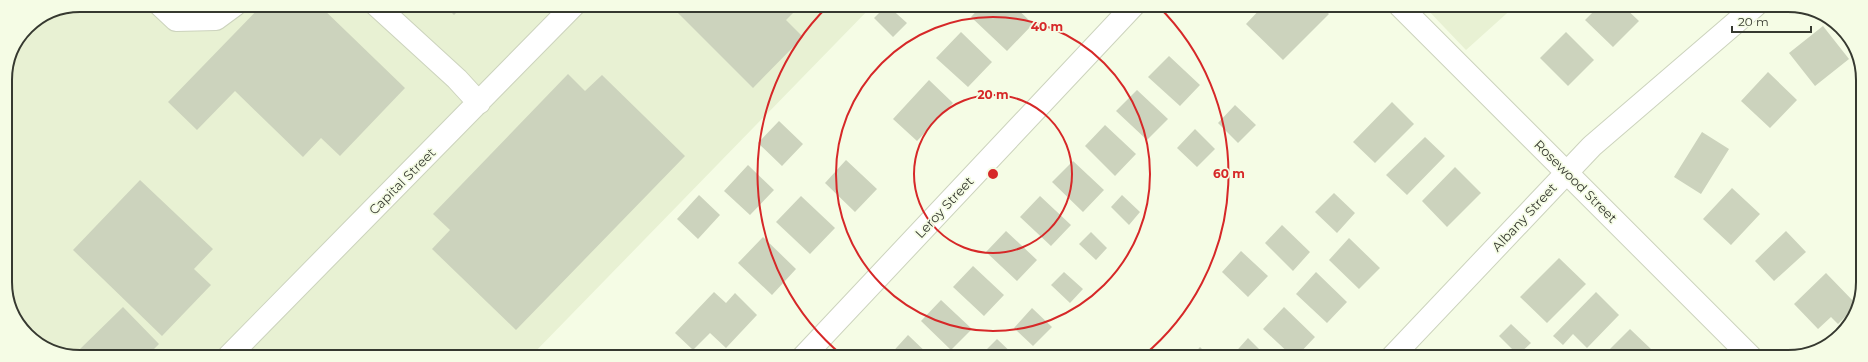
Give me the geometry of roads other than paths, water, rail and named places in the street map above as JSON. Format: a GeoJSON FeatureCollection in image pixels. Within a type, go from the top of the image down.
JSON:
{"type":"FeatureCollection","features":[{"type":"Feature","properties":{"kind":"street"},"geometry":{"type":"LineString","coordinates":[[167,12],[176,20],[216,19],[226,12]]}},
{"type":"Feature","properties":{"kind":"street"},"geometry":{"type":"LineString","coordinates":[[384,12],[457,79],[479,103]]}},
{"type":"Feature","properties":{"kind":"street","name":"Capital Street"},"geometry":{"type":"LineString","coordinates":[[235,350],[567,12]]}},
{"type":"Feature","properties":{"kind":"street","name":"Leroy Street"},"geometry":{"type":"LineString","coordinates":[[810,350],[1127,12]]}},
{"type":"Feature","properties":{"kind":"street","name":"Rosewood Street"},"geometry":{"type":"LineString","coordinates":[[1406,12],[1744,350]]}},
{"type":"Feature","properties":{"kind":"street","name":"Albany Street"},"geometry":{"type":"LineString","coordinates":[[1399,350],[1592,146],[1748,12]]}}]}
